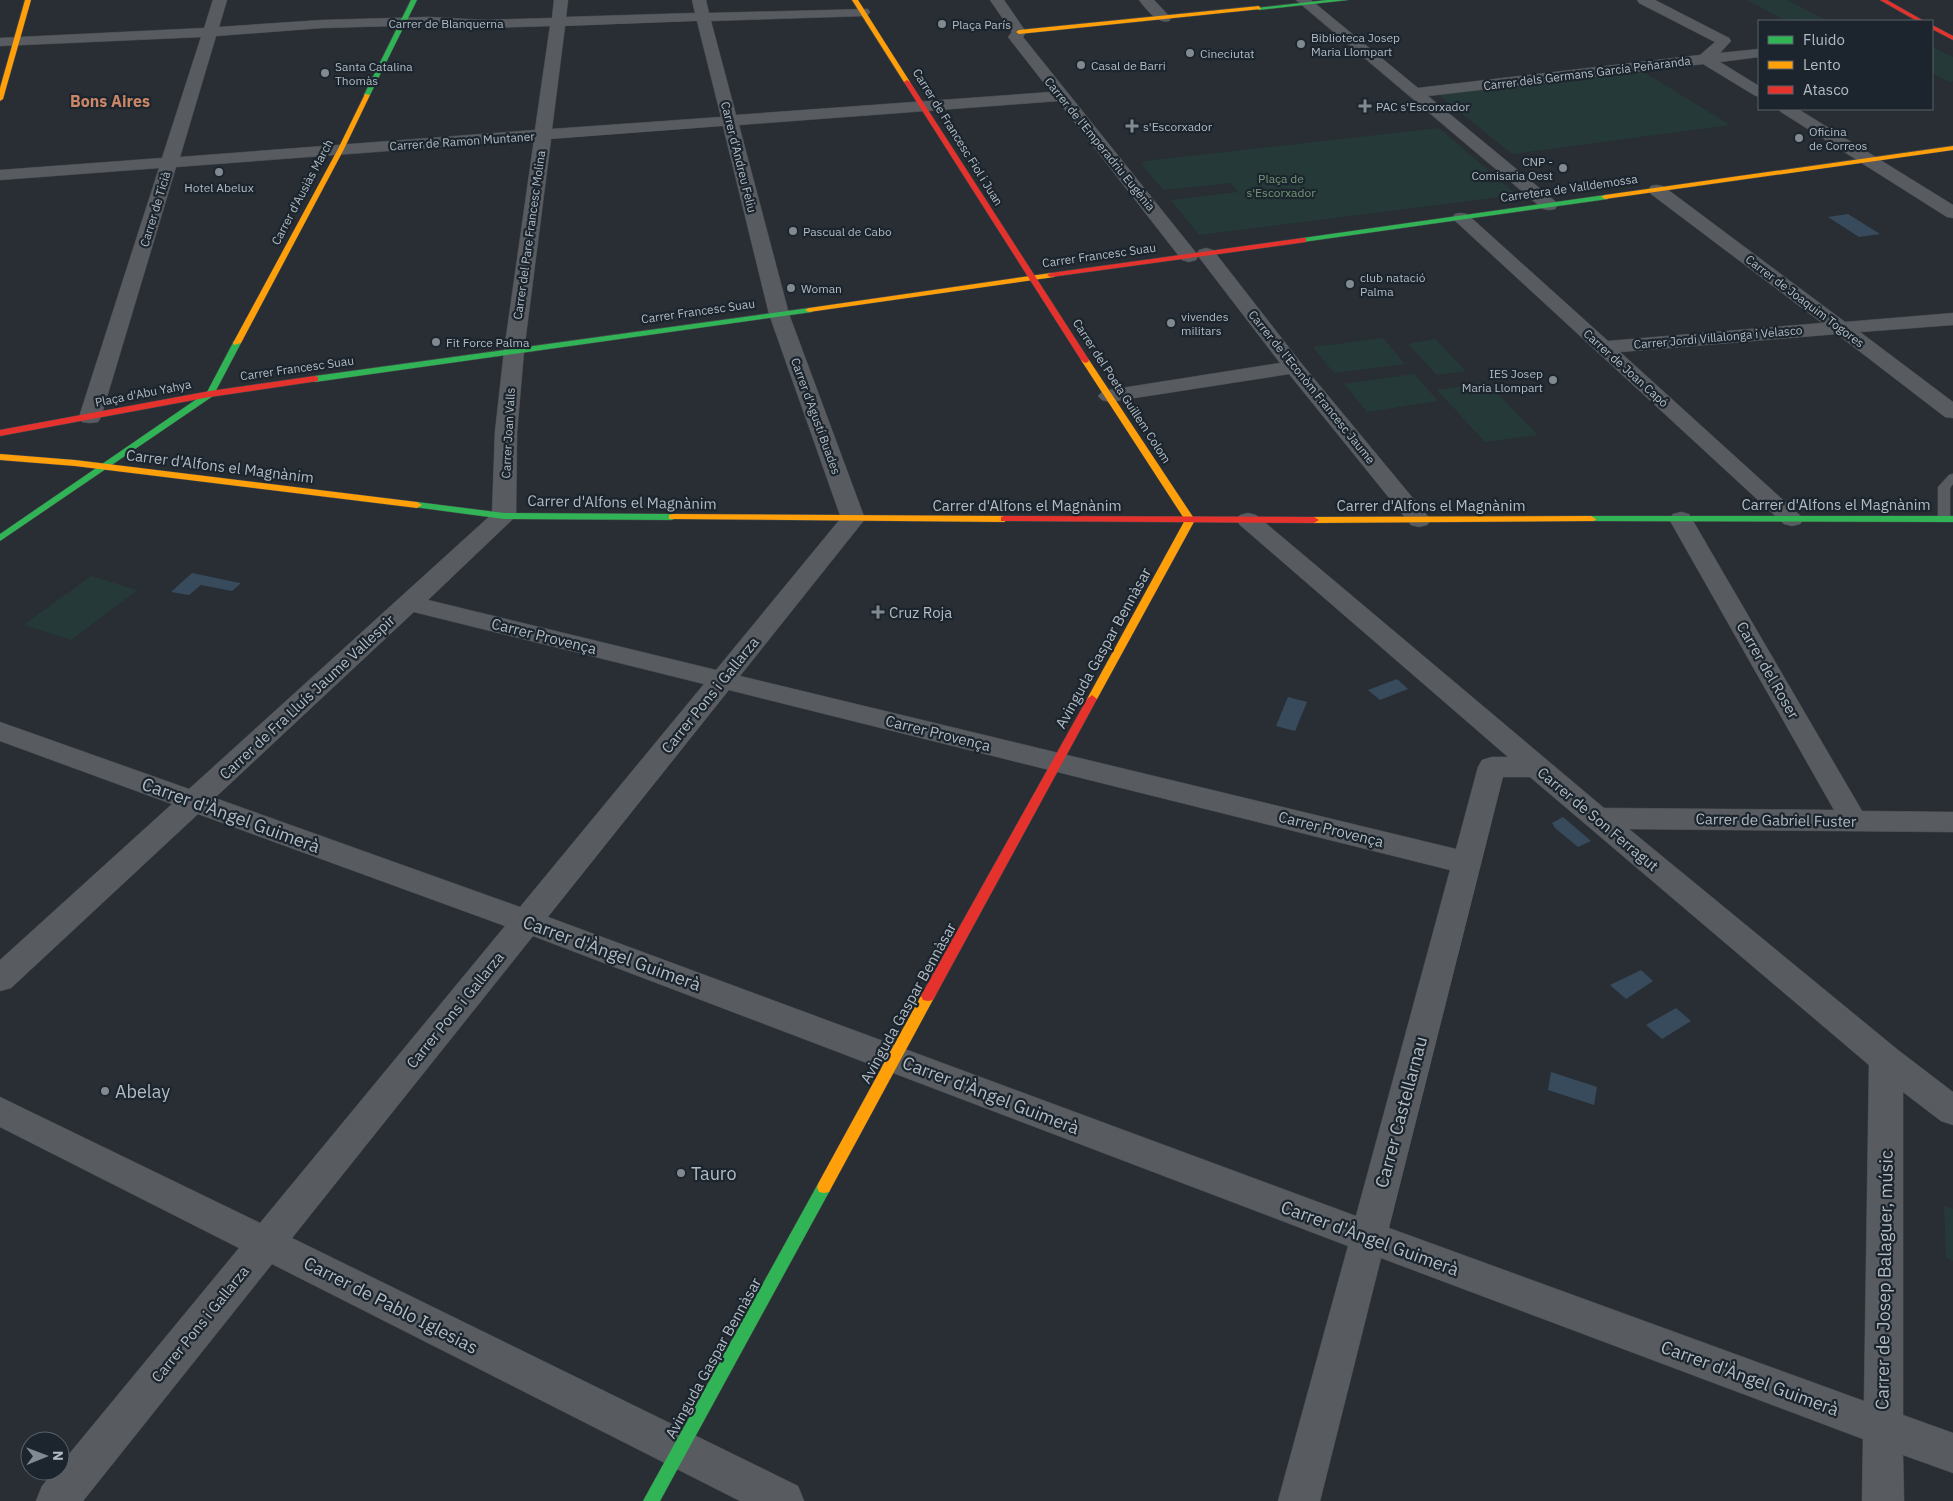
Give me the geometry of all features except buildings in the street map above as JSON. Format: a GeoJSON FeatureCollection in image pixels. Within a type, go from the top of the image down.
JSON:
{"type":"FeatureCollection","features":[{"type":"Feature","properties":{"kind":"street"},"geometry":{"type":"LineString","coordinates":[[0,99],[15,40],[28,0]]}},
{"type":"Feature","properties":{"kind":"street","name":"Carrer de Ticià"},"geometry":{"type":"LineString","coordinates":[[90,417],[220,0]]}},
{"type":"Feature","properties":{"kind":"street","name":"Carrer d'Ausiàs March"},"geometry":{"type":"LineString","coordinates":[[210,394],[341,150],[405,22],[414,0]]}},
{"type":"Feature","properties":{"kind":"street","name":"Carrer del Pare Francesc Molina"},"geometry":{"type":"LineString","coordinates":[[514,351],[561,0]]}},
{"type":"Feature","properties":{"kind":"street"},"geometry":{"type":"LineString","coordinates":[[997,0],[1020,32],[1305,2],[1345,0]]}},
{"type":"Feature","properties":{"kind":"street"},"geometry":{"type":"LineString","coordinates":[[1146,0],[1164,18]]}},
{"type":"Feature","properties":{"kind":"street"},"geometry":{"type":"LineString","coordinates":[[1644,0],[1724,41],[1705,59],[1758,91]]}},
{"type":"Feature","properties":{"kind":"street"},"geometry":{"type":"LineString","coordinates":[[1883,0],[1919,20]]}},
{"type":"Feature","properties":{"kind":"street"},"geometry":{"type":"LineString","coordinates":[[1305,2],[1549,205]]}},
{"type":"Feature","properties":{"kind":"street","name":"Carrer de Blanquerna"},"geometry":{"type":"LineString","coordinates":[[0,42],[211,32],[322,24],[405,22],[484,24],[559,21],[701,8],[859,6]]}},
{"type":"Feature","properties":{"kind":"street","name":"Carrer de Francesc Fiol i Juan"},"geometry":{"type":"LineString","coordinates":[[859,6],[1031,278]]}},
{"type":"Feature","properties":{"kind":"street","name":"Carrer d'Andreu Feliu"},"geometry":{"type":"LineString","coordinates":[[701,8],[779,314]]}},
{"type":"Feature","properties":{"kind":"street"},"geometry":{"type":"LineString","coordinates":[[1934,30],[1953,38]]}},
{"type":"Feature","properties":{"kind":"street","name":"Carrer de l'Emperadriu Eugènia"},"geometry":{"type":"LineString","coordinates":[[1020,32],[1015,37],[1062,96],[1197,255]]}},
{"type":"Feature","properties":{"kind":"street","name":"Carrer dels Germans García Peñaranda"},"geometry":{"type":"LineString","coordinates":[[1415,93],[1758,52]]}},
{"type":"Feature","properties":{"kind":"street"},"geometry":{"type":"LineString","coordinates":[[923,108],[1062,96]]}},
{"type":"Feature","properties":{"kind":"street","name":"Carrer de Ramon Muntaner"},"geometry":{"type":"LineString","coordinates":[[0,175],[923,108]]}},
{"type":"Feature","properties":{"kind":"street"},"geometry":{"type":"LineString","coordinates":[[1789,110],[1953,213]]}},
{"type":"Feature","properties":{"kind":"street","name":"Carretera de Valldemossa"},"geometry":{"type":"LineString","coordinates":[[1197,255],[1953,148]]}},
{"type":"Feature","properties":{"kind":"street","name":"Carrer de Joaquim Togores"},"geometry":{"type":"LineString","coordinates":[[1657,190],[1953,412]]}},
{"type":"Feature","properties":{"kind":"street","name":"Carrer de Joan Capó"},"geometry":{"type":"LineString","coordinates":[[1461,218],[1792,519]]}},
{"type":"Feature","properties":{"kind":"street","name":"Carrer Francesc Suau"},"geometry":{"type":"LineString","coordinates":[[210,394],[1197,255]]}},
{"type":"Feature","properties":{"kind":"street","name":"Carrer de l'Econòm Francesc Jaume"},"geometry":{"type":"LineString","coordinates":[[1197,255],[1294,367],[1419,520]]}},
{"type":"Feature","properties":{"kind":"street","name":"Carrer del Poeta Guillem Colom"},"geometry":{"type":"LineString","coordinates":[[1031,278],[1190,520]]}},
{"type":"Feature","properties":{"kind":"street","name":"Carrer d'Agustí Buades"},"geometry":{"type":"LineString","coordinates":[[779,314],[853,519]]}},
{"type":"Feature","properties":{"kind":"street","name":"Carrer Jordi Villalonga i Velasco"},"geometry":{"type":"LineString","coordinates":[[1602,347],[1953,319]]}},
{"type":"Feature","properties":{"kind":"street","name":"Carrer Joan Valls"},"geometry":{"type":"LineString","coordinates":[[504,516],[506,432],[514,351]]}},
{"type":"Feature","properties":{"kind":"street"},"geometry":{"type":"LineString","coordinates":[[1109,396],[1294,367]]}},
{"type":"Feature","properties":{"kind":"street","name":"Plaça d'Abu Yahya"},"geometry":{"type":"LineString","coordinates":[[0,433],[210,394]]}},
{"type":"Feature","properties":{"kind":"street","name":"Plaça d'Abu Yahya"},"geometry":{"type":"LineString","coordinates":[[0,538],[210,394]]}},
{"type":"Feature","properties":{"kind":"street"},"geometry":{"type":"LineString","coordinates":[[0,457],[103,467]]}},
{"type":"Feature","properties":{"kind":"street","name":"Carrer d'Alfons el Magnànim"},"geometry":{"type":"LineString","coordinates":[[103,467],[504,516],[1190,520],[1948,519]]}},
{"type":"Feature","properties":{"kind":"street","name":"Carrer de Fra Lluís Jaume Vallespir"},"geometry":{"type":"LineString","coordinates":[[0,979],[504,516]]}},
{"type":"Feature","properties":{"kind":"street","name":"Carrer Pons i Gallarza"},"geometry":{"type":"LineString","coordinates":[[57,1501],[853,519]]}},
{"type":"Feature","properties":{"kind":"street","name":"Carrer del Roser"},"geometry":{"type":"LineString","coordinates":[[1681,519],[1854,821]]}},
{"type":"Feature","properties":{"kind":"street","name":"Avinguda Gaspar Bennàsar"},"geometry":{"type":"LineString","coordinates":[[651,1501],[1190,520]]}},
{"type":"Feature","properties":{"kind":"street","name":"Carrer de Son Ferragut"},"geometry":{"type":"LineString","coordinates":[[1248,520],[1537,767],[1886,1060],[1953,1111]]}},
{"type":"Feature","properties":{"kind":"street","name":"Carrer Provença"},"geometry":{"type":"LineString","coordinates":[[409,603],[1467,863]]}},
{"type":"Feature","properties":{"kind":"street","name":"Carrer d'Àngel Guimerà"},"geometry":{"type":"LineString","coordinates":[[0,731],[895,1058],[1368,1237],[1953,1453]]}},
{"type":"Feature","properties":{"kind":"street","name":"Carrer Castellarnau"},"geometry":{"type":"LineString","coordinates":[[1299,1501],[1492,767],[1537,767]]}},
{"type":"Feature","properties":{"kind":"street","name":"Carrer de Gabriel Fuster"},"geometry":{"type":"LineString","coordinates":[[1598,818],[1953,822]]}},
{"type":"Feature","properties":{"kind":"street","name":"Carrer de Josep Balaguer, músic"},"geometry":{"type":"LineString","coordinates":[[1883,1501],[1882,1427],[1886,1060]]}},
{"type":"Feature","properties":{"kind":"street","name":"Carrer de Pablo Iglesias"},"geometry":{"type":"LineString","coordinates":[[0,1111],[782,1501]]}},
{"type":"Feature","properties":{"kind":"lane"},"geometry":{"type":"LineString","coordinates":[[1948,519],[1943,500],[1944,487],[1953,477]]}},
{"type":"Feature","properties":{"kind":"lane"},"geometry":{"type":"LineString","coordinates":[[1943,500],[1953,492]]}},
{"type":"Feature","properties":{"kind":"green space"},"geometry":{"type":"Polygon","coordinates":[[[1747,0],[1787,0],[1824,19],[1784,20],[1747,0]]]}},
{"type":"Feature","properties":{"kind":"green space"},"geometry":{"type":"Polygon","coordinates":[[[1933,47],[1953,57],[1953,81],[1949,82],[1933,74],[1933,47]]]}},
{"type":"Feature","properties":{"kind":"green space"},"geometry":{"type":"Polygon","coordinates":[[[1644,72],[1730,125],[1512,154],[1439,95],[1644,72]]]}},
{"type":"Feature","properties":{"kind":"green space","name":"Plaça de s'Escorxador"},"geometry":{"type":"Polygon","coordinates":[[[1439,128],[1517,195],[1199,235],[1171,200],[1238,192],[1231,183],[1163,190],[1142,165],[1145,161],[1439,128]]]}},
{"type":"Feature","properties":{"kind":"green space"},"geometry":{"type":"Polygon","coordinates":[[[1383,338],[1405,364],[1334,373],[1313,347],[1383,338]]]}},
{"type":"Feature","properties":{"kind":"green space"},"geometry":{"type":"Polygon","coordinates":[[[1435,339],[1466,371],[1437,375],[1408,344],[1435,339]]]}},
{"type":"Feature","properties":{"kind":"green space"},"geometry":{"type":"Polygon","coordinates":[[[1414,374],[1438,401],[1367,412],[1344,384],[1414,374]]]}},
{"type":"Feature","properties":{"kind":"green space"},"geometry":{"type":"Polygon","coordinates":[[[1486,382],[1538,435],[1485,442],[1437,390],[1486,382]]]}},
{"type":"Feature","properties":{"kind":"green space"},"geometry":{"type":"Polygon","coordinates":[[[91,576],[137,590],[71,640],[24,625],[91,576]]]}},
{"type":"Feature","properties":{"kind":"green space"},"geometry":{"type":"Polygon","coordinates":[[[1944,1206],[1953,1209],[1953,1261],[1946,1258],[1944,1206]]]}},
{"type":"Feature","properties":{"kind":"water"},"geometry":{"type":"Polygon","coordinates":[[[1848,214],[1880,234],[1859,237],[1828,217],[1848,214]]]}},
{"type":"Feature","properties":{"kind":"water"},"geometry":{"type":"Polygon","coordinates":[[[192,573],[240,584],[232,591],[201,585],[189,595],[171,592],[192,573]]]}},
{"type":"Feature","properties":{"kind":"water"},"geometry":{"type":"Polygon","coordinates":[[[1397,679],[1408,689],[1380,700],[1368,690],[1397,679]]]}},
{"type":"Feature","properties":{"kind":"water"},"geometry":{"type":"Polygon","coordinates":[[[1288,697],[1307,702],[1295,731],[1276,726],[1288,697]]]}},
{"type":"Feature","properties":{"kind":"water"},"geometry":{"type":"Polygon","coordinates":[[[1563,817],[1591,841],[1578,847],[1555,828],[1552,823],[1563,817]]]}},
{"type":"Feature","properties":{"kind":"water"},"geometry":{"type":"Polygon","coordinates":[[[1641,970],[1653,981],[1626,999],[1610,985],[1641,970]]]}},
{"type":"Feature","properties":{"kind":"water"},"geometry":{"type":"Polygon","coordinates":[[[1676,1008],[1691,1021],[1662,1039],[1646,1025],[1676,1008]]]}},
{"type":"Feature","properties":{"kind":"water"},"geometry":{"type":"Polygon","coordinates":[[[1551,1072],[1597,1087],[1594,1105],[1548,1090],[1551,1072]]]}},
{"type":"Feature","properties":{"kind":"traffic: fast"},"geometry":{"type":"LineString","coordinates":[[367,95],[414,0]]}},
{"type":"Feature","properties":{"kind":"traffic: fast"},"geometry":{"type":"LineString","coordinates":[[1259,8],[1345,0]]}},
{"type":"Feature","properties":{"kind":"traffic: fast"},"geometry":{"type":"LineString","coordinates":[[1303,240],[1605,197]]}},
{"type":"Feature","properties":{"kind":"traffic: fast"},"geometry":{"type":"LineString","coordinates":[[315,379],[809,310]]}},
{"type":"Feature","properties":{"kind":"traffic: fast"},"geometry":{"type":"LineString","coordinates":[[0,538],[210,394],[237,343]]}},
{"type":"Feature","properties":{"kind":"traffic: fast"},"geometry":{"type":"LineString","coordinates":[[417,505],[504,516],[672,517]]}},
{"type":"Feature","properties":{"kind":"traffic: fast"},"geometry":{"type":"LineString","coordinates":[[1591,519],[1953,519]]}},
{"type":"Feature","properties":{"kind":"traffic: fast"},"geometry":{"type":"LineString","coordinates":[[651,1501],[824,1187]]}},
{"type":"Feature","properties":{"kind":"traffic: slow"},"geometry":{"type":"LineString","coordinates":[[0,99],[28,0]]}},
{"type":"Feature","properties":{"kind":"traffic: slow"},"geometry":{"type":"LineString","coordinates":[[855,0],[907,82]]}},
{"type":"Feature","properties":{"kind":"traffic: slow"},"geometry":{"type":"LineString","coordinates":[[1019,32],[1259,8]]}},
{"type":"Feature","properties":{"kind":"traffic: slow"},"geometry":{"type":"LineString","coordinates":[[237,343],[341,149],[367,95]]}},
{"type":"Feature","properties":{"kind":"traffic: slow"},"geometry":{"type":"LineString","coordinates":[[1605,197],[1953,148]]}},
{"type":"Feature","properties":{"kind":"traffic: slow"},"geometry":{"type":"LineString","coordinates":[[809,310],[1051,275]]}},
{"type":"Feature","properties":{"kind":"traffic: slow"},"geometry":{"type":"LineString","coordinates":[[1085,360],[1190,520],[1092,699]]}},
{"type":"Feature","properties":{"kind":"traffic: slow"},"geometry":{"type":"LineString","coordinates":[[0,457],[75,463],[417,505]]}},
{"type":"Feature","properties":{"kind":"traffic: slow"},"geometry":{"type":"LineString","coordinates":[[672,517],[1004,519]]}},
{"type":"Feature","properties":{"kind":"traffic: slow"},"geometry":{"type":"LineString","coordinates":[[1314,520],[1591,519]]}},
{"type":"Feature","properties":{"kind":"traffic: slow"},"geometry":{"type":"LineString","coordinates":[[824,1187],[928,996]]}},
{"type":"Feature","properties":{"kind":"traffic: jam"},"geometry":{"type":"LineString","coordinates":[[1883,0],[1919,20]]}},
{"type":"Feature","properties":{"kind":"traffic: jam"},"geometry":{"type":"LineString","coordinates":[[1933,28],[1953,38]]}},
{"type":"Feature","properties":{"kind":"traffic: jam"},"geometry":{"type":"LineString","coordinates":[[907,82],[1085,360]]}},
{"type":"Feature","properties":{"kind":"traffic: jam"},"geometry":{"type":"LineString","coordinates":[[1051,275],[1303,240]]}},
{"type":"Feature","properties":{"kind":"traffic: jam"},"geometry":{"type":"LineString","coordinates":[[0,433],[210,394],[315,379]]}},
{"type":"Feature","properties":{"kind":"traffic: jam"},"geometry":{"type":"LineString","coordinates":[[1004,519],[1314,520]]}},
{"type":"Feature","properties":{"kind":"traffic: jam"},"geometry":{"type":"LineString","coordinates":[[928,996],[1092,699]]}},
{"type":"Feature","properties":{"kind":"place","name":"Plaça París"},"geometry":{"type":"Point","coordinates":[942,24]}},
{"type":"Feature","properties":{"kind":"place","name":"Biblioteca Josep Maria Llompart"},"geometry":{"type":"Point","coordinates":[1301,44]}},
{"type":"Feature","properties":{"kind":"place","name":"Cineciutat"},"geometry":{"type":"Point","coordinates":[1190,53]}},
{"type":"Feature","properties":{"kind":"place","name":"Casal de Barri"},"geometry":{"type":"Point","coordinates":[1081,65]}},
{"type":"Feature","properties":{"kind":"place","name":"Santa Catalina Thomàs"},"geometry":{"type":"Point","coordinates":[325,73]}},
{"type":"Feature","properties":{"kind":"place","name":"PAC s'Escorxador"},"geometry":{"type":"Point","coordinates":[1365,106]}},
{"type":"Feature","properties":{"kind":"place","name":"s'Escorxador"},"geometry":{"type":"Point","coordinates":[1132,126]}},
{"type":"Feature","properties":{"kind":"place","name":"Oficina de Correos"},"geometry":{"type":"Point","coordinates":[1799,138]}},
{"type":"Feature","properties":{"kind":"place","name":"CNP - Comisaria Oest"},"geometry":{"type":"Point","coordinates":[1563,168]}},
{"type":"Feature","properties":{"kind":"place","name":"Hotel Abelux"},"geometry":{"type":"Point","coordinates":[219,172]}},
{"type":"Feature","properties":{"kind":"place","name":"Pascual de Cabo"},"geometry":{"type":"Point","coordinates":[793,231]}},
{"type":"Feature","properties":{"kind":"place","name":"club natació Palma"},"geometry":{"type":"Point","coordinates":[1350,284]}},
{"type":"Feature","properties":{"kind":"place","name":"Woman"},"geometry":{"type":"Point","coordinates":[791,288]}},
{"type":"Feature","properties":{"kind":"place","name":"vivendes militars"},"geometry":{"type":"Point","coordinates":[1171,323]}},
{"type":"Feature","properties":{"kind":"place","name":"Fit Force Palma"},"geometry":{"type":"Point","coordinates":[436,342]}},
{"type":"Feature","properties":{"kind":"place","name":"IES Josep Maria Llompart"},"geometry":{"type":"Point","coordinates":[1553,380]}},
{"type":"Feature","properties":{"kind":"place","name":"Cruz Roja"},"geometry":{"type":"Point","coordinates":[878,612]}},
{"type":"Feature","properties":{"kind":"place","name":"Abelay"},"geometry":{"type":"Point","coordinates":[105,1091]}},
{"type":"Feature","properties":{"kind":"place","name":"Tauro"},"geometry":{"type":"Point","coordinates":[681,1173]}},
{"type":"Feature","properties":{"kind":"district","name":"Bons Aires"},"geometry":{"type":"Point","coordinates":[110,101]}}]}
